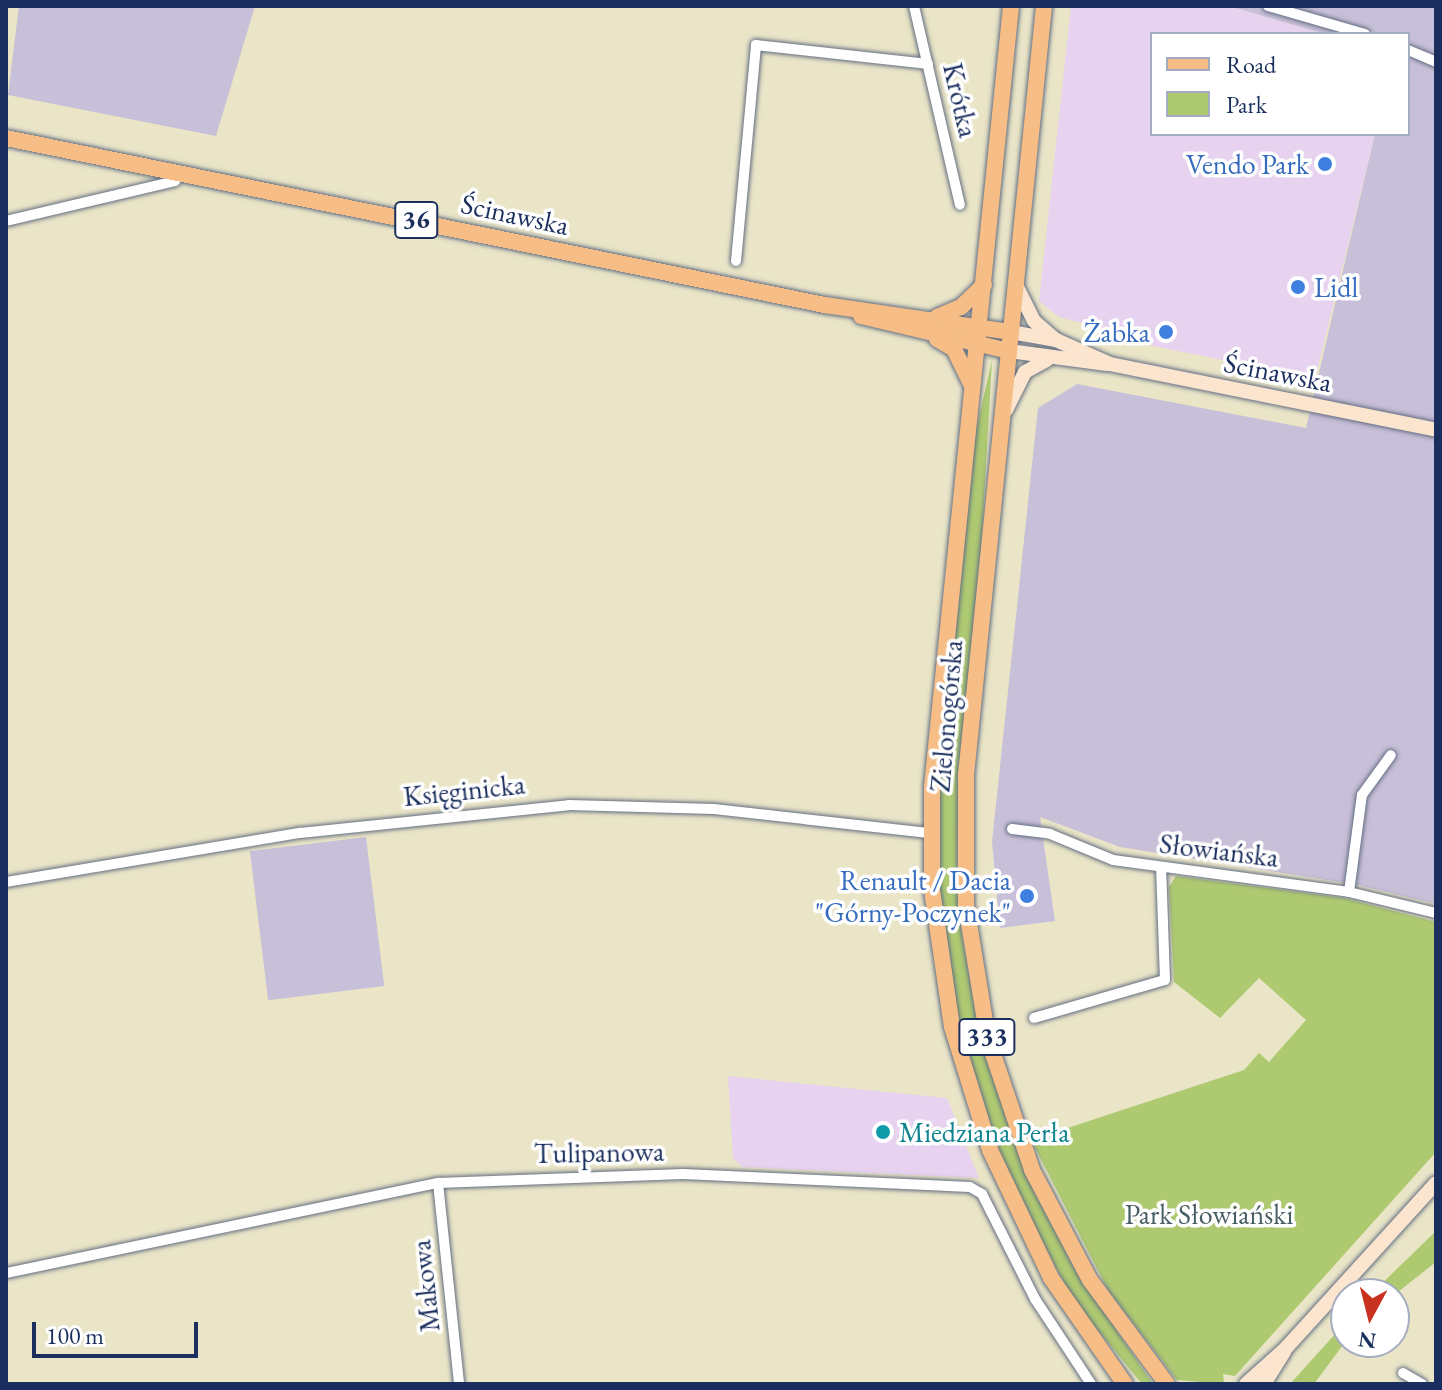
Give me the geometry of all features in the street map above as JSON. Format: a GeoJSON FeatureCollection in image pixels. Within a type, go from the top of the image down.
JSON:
{"type":"FeatureCollection","features":[{"type":"Feature","properties":{"kind":"main road","name":"Zielonogórska"},"geometry":{"type":"LineString","coordinates":[[1011,6],[929,833],[944,989],[981,1128],[1045,1269],[1083,1330],[1125,1384]]}},
{"type":"Feature","properties":{"kind":"main road","name":"Zielonogórska"},"geometry":{"type":"LineString","coordinates":[[1044,6],[964,806],[964,883],[975,978],[1001,1086],[1042,1192],[1095,1288],[1167,1384]]}},
{"type":"Feature","properties":{"kind":"main road","name":"Ścinawska"},"geometry":{"type":"LineString","coordinates":[[6,138],[930,326],[979,327],[1056,340],[1110,364]]}},
{"type":"Feature","properties":{"kind":"main road"},"geometry":{"type":"LineString","coordinates":[[973,392],[954,349],[930,326],[961,307],[984,285]]}},
{"type":"Feature","properties":{"kind":"main road"},"geometry":{"type":"LineString","coordinates":[[1016,285],[1034,321],[1056,340]]}},
{"type":"Feature","properties":{"kind":"main road","name":"Ścinawska"},"geometry":{"type":"LineString","coordinates":[[930,326],[978,345]]}},
{"type":"Feature","properties":{"kind":"main road","name":"36"},"geometry":{"type":"LineString","coordinates":[[978,345],[1009,351]]}},
{"type":"Feature","properties":{"kind":"main road","name":"Ścinawska"},"geometry":{"type":"LineString","coordinates":[[1009,351],[1047,360],[1110,364],[1436,430]]}},
{"type":"Feature","properties":{"kind":"main road"},"geometry":{"type":"LineString","coordinates":[[1002,417],[1025,372],[1047,360]]}},
{"type":"Feature","properties":{"kind":"main road"},"geometry":{"type":"LineString","coordinates":[[1246,1384],[1286,1348],[1436,1183]]}},
{"type":"Feature","properties":{"kind":"main road"},"geometry":{"type":"LineString","coordinates":[[1264,1384],[1286,1348]]}},
{"type":"Feature","properties":{"kind":"street","name":"Krótka"},"geometry":{"type":"LineString","coordinates":[[914,6],[960,205]]}},
{"type":"Feature","properties":{"kind":"street"},"geometry":{"type":"LineString","coordinates":[[1268,6],[1358,32]]}},
{"type":"Feature","properties":{"kind":"street"},"geometry":{"type":"LineString","coordinates":[[736,261],[756,45],[928,64]]}},
{"type":"Feature","properties":{"kind":"street"},"geometry":{"type":"LineString","coordinates":[[1410,51],[1436,62]]}},
{"type":"Feature","properties":{"kind":"street"},"geometry":{"type":"LineString","coordinates":[[6,221],[175,181]]}},
{"type":"Feature","properties":{"kind":"street"},"geometry":{"type":"LineString","coordinates":[[1349,892],[1362,795],[1391,755]]}},
{"type":"Feature","properties":{"kind":"street","name":"Księginicka"},"geometry":{"type":"LineString","coordinates":[[6,882],[300,833],[569,805],[714,809],[929,833]]}},
{"type":"Feature","properties":{"kind":"street","name":"Słowiańska"},"geometry":{"type":"LineString","coordinates":[[1012,829],[1050,834],[1113,860],[1349,892],[1436,916]]}},
{"type":"Feature","properties":{"kind":"street"},"geometry":{"type":"LineString","coordinates":[[1034,1018],[1165,980],[1161,867]]}},
{"type":"Feature","properties":{"kind":"street","name":"Tulipanowa"},"geometry":{"type":"LineString","coordinates":[[6,1273],[438,1183],[683,1174],[970,1187],[982,1194],[1035,1299],[1091,1384]]}},
{"type":"Feature","properties":{"kind":"street","name":"Makowa"},"geometry":{"type":"LineString","coordinates":[[438,1183],[459,1384]]}},
{"type":"Feature","properties":{"kind":"street"},"geometry":{"type":"LineString","coordinates":[[1403,1373],[1422,1384]]}},
{"type":"Feature","properties":{"kind":"shaded area"},"geometry":{"type":"Polygon","coordinates":[[[19,6],[255,6],[216,136],[8,95],[19,6]]]}},
{"type":"Feature","properties":{"kind":"shaded area"},"geometry":{"type":"Polygon","coordinates":[[[1071,6],[1229,6],[1318,32],[1150,32],[1150,136],[1375,136],[1315,379],[1144,344],[1125,334],[1059,317],[1039,301],[1071,6]]]}},
{"type":"Feature","properties":{"kind":"shaded area"},"geometry":{"type":"Polygon","coordinates":[[[1229,6],[1436,6],[1436,904],[1358,885],[1120,847],[1040,817],[1055,921],[1000,928],[992,842],[1038,408],[1077,384],[1306,428],[1375,136],[1410,136],[1410,32],[1318,32],[1229,6]]]}},
{"type":"Feature","properties":{"kind":"shaded area"},"geometry":{"type":"Polygon","coordinates":[[[366,837],[384,986],[268,1000],[250,851],[366,837]]]}},
{"type":"Feature","properties":{"kind":"shaded area"},"geometry":{"type":"Polygon","coordinates":[[[728,1076],[947,1098],[979,1178],[742,1167],[733,1158],[728,1076]]]}},
{"type":"Feature","properties":{"kind":"green space"},"geometry":{"type":"Polygon","coordinates":[[[992,360],[982,535],[958,789],[957,890],[963,942],[983,1049],[1029,1181],[1075,1270],[1153,1384],[1142,1384],[1074,1301],[1005,1172],[961,1040],[939,897],[935,830],[975,435],[992,360]]]}},
{"type":"Feature","properties":{"kind":"green space","name":"Park Słowiański"},"geometry":{"type":"Polygon","coordinates":[[[1176,876],[1344,898],[1436,922],[1436,1152],[1235,1376],[1223,1374],[1224,1384],[1177,1380],[1108,1290],[1031,1140],[1244,1070],[1259,1053],[1269,1062],[1306,1020],[1259,978],[1220,1018],[1174,982],[1169,887],[1176,876]]]}},
{"type":"Feature","properties":{"kind":"green space"},"geometry":{"type":"Polygon","coordinates":[[[1436,1231],[1436,1262],[1410,1282],[1410,1278],[1388,1278],[1436,1231]]]}},
{"type":"Feature","properties":{"kind":"green space"},"geometry":{"type":"Polygon","coordinates":[[[1330,1340],[1330,1358],[1333,1358],[1314,1384],[1290,1384],[1330,1340]]]}},
{"type":"Feature","properties":{"kind":"place","name":"Vendo Park"},"geometry":{"type":"Point","coordinates":[1325,164]}},
{"type":"Feature","properties":{"kind":"place","name":"Lidl"},"geometry":{"type":"Point","coordinates":[1298,287]}},
{"type":"Feature","properties":{"kind":"place","name":"Żabka"},"geometry":{"type":"Point","coordinates":[1166,332]}},
{"type":"Feature","properties":{"kind":"place","name":"Renault / Dacia \"Górny-Poczynek\""},"geometry":{"type":"Point","coordinates":[1027,896]}},
{"type":"Feature","properties":{"kind":"place","name":"Miedziana Perła"},"geometry":{"type":"Point","coordinates":[883,1132]}}]}
